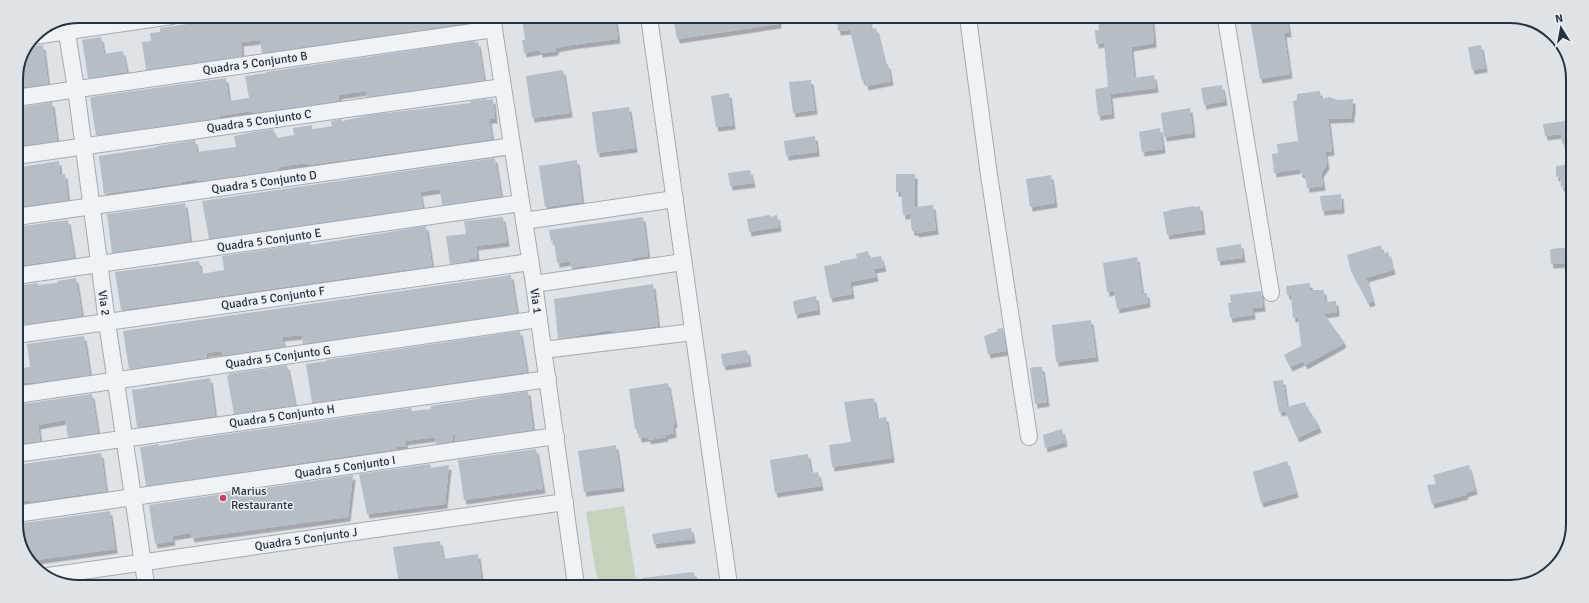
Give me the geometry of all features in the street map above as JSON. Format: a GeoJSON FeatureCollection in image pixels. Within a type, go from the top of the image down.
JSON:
{"type":"FeatureCollection","features":[{"type":"Feature","properties":{"kind":"street"},"geometry":{"type":"LineString","coordinates":[[49,31],[67,26],[98,23]]}},
{"type":"Feature","properties":{"kind":"street","name":"Via 1"},"geometry":{"type":"LineString","coordinates":[[493,23],[534,284],[575,580]]}},
{"type":"Feature","properties":{"kind":"street","name":"Quadra 5 Conjunto B"},"geometry":{"type":"LineString","coordinates":[[23,97],[493,23]]}},
{"type":"Feature","properties":{"kind":"street"},"geometry":{"type":"LineString","coordinates":[[650,23],[728,580]]}},
{"type":"Feature","properties":{"kind":"street"},"geometry":{"type":"LineString","coordinates":[[969,23],[989,175],[1029,436]]}},
{"type":"Feature","properties":{"kind":"street"},"geometry":{"type":"LineString","coordinates":[[1227,23],[1271,293]]}},
{"type":"Feature","properties":{"kind":"street","name":"Via 2"},"geometry":{"type":"LineString","coordinates":[[67,26],[107,322],[145,580]]}},
{"type":"Feature","properties":{"kind":"street","name":"Quadra 5 Conjunto C"},"geometry":{"type":"LineString","coordinates":[[23,155],[503,87]]}},
{"type":"Feature","properties":{"kind":"street","name":"Quadra 5 Conjunto D"},"geometry":{"type":"LineString","coordinates":[[23,216],[512,146]]}},
{"type":"Feature","properties":{"kind":"street"},"geometry":{"type":"LineString","coordinates":[[524,221],[675,199]]}},
{"type":"Feature","properties":{"kind":"street","name":"Quadra 5 Conjunto E"},"geometry":{"type":"LineString","coordinates":[[23,275],[521,203]]}},
{"type":"Feature","properties":{"kind":"street","name":"Quadra 5 Conjunto F"},"geometry":{"type":"LineString","coordinates":[[23,334],[530,262]]}},
{"type":"Feature","properties":{"kind":"street"},"geometry":{"type":"LineString","coordinates":[[534,284],[683,262]]}},
{"type":"Feature","properties":{"kind":"street","name":"Quadra 5 Conjunto G"},"geometry":{"type":"LineString","coordinates":[[23,394],[539,319]]}},
{"type":"Feature","properties":{"kind":"street"},"geometry":{"type":"LineString","coordinates":[[543,350],[693,332]]}},
{"type":"Feature","properties":{"kind":"street","name":"Quadra 5 Conjunto H"},"geometry":{"type":"LineString","coordinates":[[23,453],[548,379]]}},
{"type":"Feature","properties":{"kind":"street","name":"Quadra 5 Conjunto I"},"geometry":{"type":"LineString","coordinates":[[23,513],[556,436]]}},
{"type":"Feature","properties":{"kind":"street","name":"Quadra 5 Conjunto J"},"geometry":{"type":"LineString","coordinates":[[56,575],[565,502]]}},
{"type":"Feature","properties":{"kind":"green space"},"geometry":{"type":"Polygon","coordinates":[[[624,506],[636,580],[597,580],[586,512],[624,506]]]}},
{"type":"Feature","properties":{"kind":"building"},"geometry":{"type":"Polygon","coordinates":[[[195,23],[468,23],[262,53],[260,40],[241,42],[242,56],[146,70],[142,42],[151,41],[150,33],[160,32],[160,28],[195,23]]]}},
{"type":"Feature","properties":{"kind":"building"},"geometry":{"type":"Polygon","coordinates":[[[523,23],[616,23],[618,39],[571,45],[556,48],[556,51],[540,53],[540,50],[524,53],[522,40],[525,40],[523,23]]]}},
{"type":"Feature","properties":{"kind":"building"},"geometry":{"type":"Polygon","coordinates":[[[674,23],[779,23],[779,24],[677,39],[674,23]]]}},
{"type":"Feature","properties":{"kind":"building"},"geometry":{"type":"Polygon","coordinates":[[[837,23],[870,23],[871,29],[876,28],[885,65],[888,64],[891,81],[866,86],[865,80],[862,81],[850,30],[838,31],[837,23]]]}},
{"type":"Feature","properties":{"kind":"building"},"geometry":{"type":"Polygon","coordinates":[[[1098,23],[1152,23],[1154,43],[1131,47],[1134,78],[1154,75],[1156,88],[1110,94],[1112,114],[1098,116],[1095,89],[1108,87],[1104,43],[1096,44],[1095,30],[1099,30],[1098,23]]]}},
{"type":"Feature","properties":{"kind":"building"},"geometry":{"type":"Polygon","coordinates":[[[1251,23],[1288,23],[1289,33],[1284,33],[1290,74],[1260,79],[1251,23]]]}},
{"type":"Feature","properties":{"kind":"building"},"geometry":{"type":"Polygon","coordinates":[[[101,37],[104,54],[123,51],[127,72],[88,78],[82,40],[101,37]]]}},
{"type":"Feature","properties":{"kind":"building"},"geometry":{"type":"Polygon","coordinates":[[[475,41],[475,43],[478,42],[484,80],[367,97],[366,91],[339,95],[339,101],[251,113],[251,111],[219,116],[220,118],[96,135],[91,97],[226,78],[229,101],[249,98],[245,76],[475,41]]]}},
{"type":"Feature","properties":{"kind":"building"},"geometry":{"type":"Polygon","coordinates":[[[43,45],[48,84],[23,87],[24,68],[27,57],[33,46],[43,45]]]}},
{"type":"Feature","properties":{"kind":"building"},"geometry":{"type":"Polygon","coordinates":[[[1481,45],[1485,68],[1472,70],[1468,47],[1481,45]]]}},
{"type":"Feature","properties":{"kind":"building"},"geometry":{"type":"Polygon","coordinates":[[[563,70],[570,113],[532,118],[526,76],[563,70]]]}},
{"type":"Feature","properties":{"kind":"building"},"geometry":{"type":"Polygon","coordinates":[[[811,80],[815,110],[793,113],[789,82],[811,80]]]}},
{"type":"Feature","properties":{"kind":"building"},"geometry":{"type":"Polygon","coordinates":[[[1222,85],[1225,101],[1204,105],[1201,88],[1222,85]]]}},
{"type":"Feature","properties":{"kind":"building"},"geometry":{"type":"Polygon","coordinates":[[[1320,91],[1321,99],[1329,97],[1337,100],[1353,99],[1353,111],[1352,118],[1328,119],[1332,151],[1325,152],[1327,165],[1321,173],[1323,186],[1307,188],[1305,175],[1300,173],[1300,169],[1274,173],[1272,154],[1278,153],[1277,144],[1298,141],[1293,101],[1297,100],[1297,94],[1320,91]]]}},
{"type":"Feature","properties":{"kind":"building"},"geometry":{"type":"Polygon","coordinates":[[[729,93],[733,125],[716,127],[711,96],[729,93]]]}},
{"type":"Feature","properties":{"kind":"building"},"geometry":{"type":"Polygon","coordinates":[[[493,99],[495,119],[489,119],[492,139],[308,165],[307,163],[278,167],[279,170],[273,171],[201,181],[198,181],[197,179],[181,183],[104,194],[99,156],[195,140],[197,152],[236,147],[234,136],[253,132],[273,129],[277,138],[294,135],[293,128],[312,125],[312,129],[322,128],[332,126],[331,121],[342,119],[342,121],[370,115],[470,103],[470,101],[493,99]]]}},
{"type":"Feature","properties":{"kind":"building"},"geometry":{"type":"Polygon","coordinates":[[[52,102],[57,141],[23,145],[23,107],[52,102]]]}},
{"type":"Feature","properties":{"kind":"building"},"geometry":{"type":"Polygon","coordinates":[[[629,107],[635,148],[597,153],[592,112],[629,107]]]}},
{"type":"Feature","properties":{"kind":"building"},"geometry":{"type":"Polygon","coordinates":[[[1190,108],[1193,133],[1164,137],[1161,113],[1190,108]]]}},
{"type":"Feature","properties":{"kind":"building"},"geometry":{"type":"Polygon","coordinates":[[[1566,121],[1566,146],[1562,143],[1561,134],[1545,136],[1543,124],[1566,121]]]}},
{"type":"Feature","properties":{"kind":"building"},"geometry":{"type":"Polygon","coordinates":[[[1160,128],[1163,149],[1142,152],[1139,132],[1160,128]]]}},
{"type":"Feature","properties":{"kind":"building"},"geometry":{"type":"Polygon","coordinates":[[[815,136],[817,152],[786,156],[784,141],[815,136]]]}},
{"type":"Feature","properties":{"kind":"building"},"geometry":{"type":"Polygon","coordinates":[[[495,158],[501,196],[442,205],[440,189],[420,192],[423,208],[209,239],[202,201],[495,158]]]}},
{"type":"Feature","properties":{"kind":"building"},"geometry":{"type":"Polygon","coordinates":[[[577,160],[582,202],[545,207],[539,166],[577,160]]]}},
{"type":"Feature","properties":{"kind":"building"},"geometry":{"type":"Polygon","coordinates":[[[59,161],[60,175],[65,174],[68,200],[23,206],[23,167],[59,161]]]}},
{"type":"Feature","properties":{"kind":"building"},"geometry":{"type":"Polygon","coordinates":[[[1566,165],[1566,186],[1561,187],[1560,176],[1556,177],[1556,166],[1566,165]]]}},
{"type":"Feature","properties":{"kind":"building"},"geometry":{"type":"Polygon","coordinates":[[[750,170],[753,183],[730,186],[728,173],[750,170]]]}},
{"type":"Feature","properties":{"kind":"building"},"geometry":{"type":"Polygon","coordinates":[[[896,174],[915,174],[915,207],[933,205],[936,230],[916,233],[916,231],[912,231],[910,214],[903,215],[901,192],[896,192],[896,174]]]}},
{"type":"Feature","properties":{"kind":"building"},"geometry":{"type":"Polygon","coordinates":[[[1051,175],[1055,203],[1030,207],[1026,179],[1051,175]]]}},
{"type":"Feature","properties":{"kind":"building"},"geometry":{"type":"Polygon","coordinates":[[[1341,194],[1342,209],[1322,211],[1320,196],[1341,194]]]}},
{"type":"Feature","properties":{"kind":"building"},"geometry":{"type":"Polygon","coordinates":[[[185,203],[190,241],[112,253],[107,214],[185,203]]]}},
{"type":"Feature","properties":{"kind":"building"},"geometry":{"type":"Polygon","coordinates":[[[1200,206],[1203,230],[1167,235],[1163,212],[1200,206]]]}},
{"type":"Feature","properties":{"kind":"building"},"geometry":{"type":"Polygon","coordinates":[[[770,215],[770,217],[777,215],[779,227],[749,232],[747,219],[770,215]]]}},
{"type":"Feature","properties":{"kind":"building"},"geometry":{"type":"Polygon","coordinates":[[[503,217],[507,242],[476,246],[477,258],[470,259],[470,261],[450,264],[446,236],[466,234],[464,221],[503,217]]]}},
{"type":"Feature","properties":{"kind":"building"},"geometry":{"type":"Polygon","coordinates":[[[643,217],[648,256],[633,258],[633,260],[586,267],[586,265],[571,268],[570,261],[557,263],[554,240],[551,241],[549,230],[643,217]]]}},
{"type":"Feature","properties":{"kind":"building"},"geometry":{"type":"Polygon","coordinates":[[[68,220],[74,258],[23,265],[23,226],[68,220]]]}},
{"type":"Feature","properties":{"kind":"building"},"geometry":{"type":"Polygon","coordinates":[[[426,226],[432,266],[121,310],[115,272],[199,261],[201,274],[224,270],[222,256],[310,243],[310,245],[426,226]]]}},
{"type":"Feature","properties":{"kind":"building"},"geometry":{"type":"Polygon","coordinates":[[[1241,244],[1243,258],[1218,261],[1216,248],[1241,244]]]}},
{"type":"Feature","properties":{"kind":"building"},"geometry":{"type":"Polygon","coordinates":[[[1381,245],[1383,254],[1388,252],[1393,270],[1366,278],[1373,301],[1368,303],[1351,271],[1347,255],[1381,245]]]}},
{"type":"Feature","properties":{"kind":"building"},"geometry":{"type":"Polygon","coordinates":[[[1566,248],[1566,263],[1551,264],[1550,249],[1566,248]]]}},
{"type":"Feature","properties":{"kind":"building"},"geometry":{"type":"Polygon","coordinates":[[[868,251],[869,258],[881,256],[884,267],[874,269],[876,277],[850,282],[852,294],[830,298],[824,266],[857,258],[856,254],[868,251]]]}},
{"type":"Feature","properties":{"kind":"building"},"geometry":{"type":"Polygon","coordinates":[[[1137,257],[1142,293],[1147,293],[1148,303],[1117,309],[1114,291],[1107,292],[1103,263],[1137,257]]]}},
{"type":"Feature","properties":{"kind":"building"},"geometry":{"type":"Polygon","coordinates":[[[511,275],[517,313],[303,344],[302,335],[282,337],[284,347],[223,355],[222,351],[206,353],[207,358],[129,369],[123,331],[511,275]]]}},
{"type":"Feature","properties":{"kind":"building"},"geometry":{"type":"Polygon","coordinates":[[[76,278],[82,316],[24,324],[23,285],[58,283],[57,281],[76,278]]]}},
{"type":"Feature","properties":{"kind":"building"},"geometry":{"type":"Polygon","coordinates":[[[1310,283],[1310,290],[1324,290],[1325,302],[1336,301],[1337,312],[1324,314],[1344,342],[1342,343],[1343,344],[1305,365],[1303,361],[1290,367],[1284,355],[1301,346],[1298,317],[1293,318],[1291,295],[1287,295],[1286,286],[1310,283]]]}},
{"type":"Feature","properties":{"kind":"building"},"geometry":{"type":"Polygon","coordinates":[[[653,284],[658,326],[612,332],[611,330],[558,339],[554,299],[653,284]]]}},
{"type":"Feature","properties":{"kind":"building"},"geometry":{"type":"Polygon","coordinates":[[[1261,291],[1263,307],[1252,308],[1253,315],[1230,318],[1228,303],[1231,303],[1230,295],[1261,291]]]}},
{"type":"Feature","properties":{"kind":"building"},"geometry":{"type":"Polygon","coordinates":[[[816,296],[818,310],[795,314],[793,301],[816,296]]]}},
{"type":"Feature","properties":{"kind":"building"},"geometry":{"type":"Polygon","coordinates":[[[1091,320],[1096,357],[1056,362],[1052,325],[1091,320]]]}},
{"type":"Feature","properties":{"kind":"building"},"geometry":{"type":"Polygon","coordinates":[[[1003,328],[1006,351],[988,354],[984,336],[998,331],[997,329],[1003,328]]]}},
{"type":"Feature","properties":{"kind":"building"},"geometry":{"type":"Polygon","coordinates":[[[520,331],[527,372],[312,403],[306,364],[520,331]]]}},
{"type":"Feature","properties":{"kind":"building"},"geometry":{"type":"Polygon","coordinates":[[[84,336],[90,375],[23,383],[23,368],[30,367],[27,344],[84,336]]]}},
{"type":"Feature","properties":{"kind":"building"},"geometry":{"type":"Polygon","coordinates":[[[747,350],[749,362],[723,366],[721,354],[747,350]]]}},
{"type":"Feature","properties":{"kind":"building"},"geometry":{"type":"Polygon","coordinates":[[[287,365],[295,405],[234,414],[227,376],[229,375],[228,374],[287,365]]]}},
{"type":"Feature","properties":{"kind":"building"},"geometry":{"type":"Polygon","coordinates":[[[1042,367],[1047,402],[1035,404],[1030,368],[1042,367]]]}},
{"type":"Feature","properties":{"kind":"building"},"geometry":{"type":"Polygon","coordinates":[[[210,378],[215,416],[137,427],[132,390],[210,378]]]}},
{"type":"Feature","properties":{"kind":"building"},"geometry":{"type":"Polygon","coordinates":[[[1283,380],[1287,407],[1305,402],[1319,428],[1297,438],[1285,411],[1279,412],[1273,381],[1283,380]]]}},
{"type":"Feature","properties":{"kind":"building"},"geometry":{"type":"Polygon","coordinates":[[[668,383],[675,423],[673,424],[674,433],[665,435],[666,437],[648,440],[648,437],[639,438],[638,429],[635,429],[629,389],[668,383]]]}},
{"type":"Feature","properties":{"kind":"building"},"geometry":{"type":"Polygon","coordinates":[[[528,391],[533,430],[455,441],[455,435],[453,435],[452,441],[436,444],[435,437],[405,441],[406,446],[397,447],[397,449],[146,486],[140,447],[159,444],[159,446],[200,438],[411,408],[412,411],[431,409],[431,406],[528,391]]]}},
{"type":"Feature","properties":{"kind":"building"},"geometry":{"type":"Polygon","coordinates":[[[92,394],[98,433],[68,437],[65,420],[38,425],[40,441],[23,443],[23,404],[92,394]]]}},
{"type":"Feature","properties":{"kind":"building"},"geometry":{"type":"Polygon","coordinates":[[[874,398],[877,419],[886,417],[892,458],[832,467],[829,445],[851,442],[844,402],[874,398]]]}},
{"type":"Feature","properties":{"kind":"building"},"geometry":{"type":"Polygon","coordinates":[[[1062,429],[1065,442],[1045,448],[1043,435],[1062,429]]]}},
{"type":"Feature","properties":{"kind":"building"},"geometry":{"type":"Polygon","coordinates":[[[616,445],[622,487],[584,492],[578,451],[616,445]]]}},
{"type":"Feature","properties":{"kind":"building"},"geometry":{"type":"Polygon","coordinates":[[[536,449],[543,489],[464,500],[458,460],[536,449]]]}},
{"type":"Feature","properties":{"kind":"building"},"geometry":{"type":"Polygon","coordinates":[[[101,453],[106,491],[29,502],[29,500],[23,500],[23,464],[101,453]]]}},
{"type":"Feature","properties":{"kind":"building"},"geometry":{"type":"Polygon","coordinates":[[[808,454],[811,473],[818,472],[821,486],[775,493],[770,460],[808,454]]]}},
{"type":"Feature","properties":{"kind":"building"},"geometry":{"type":"Polygon","coordinates":[[[1287,461],[1296,493],[1261,503],[1253,472],[1287,461]]]}},
{"type":"Feature","properties":{"kind":"building"},"geometry":{"type":"Polygon","coordinates":[[[430,464],[431,468],[449,465],[445,504],[367,514],[359,474],[430,464]]]}},
{"type":"Feature","properties":{"kind":"building"},"geometry":{"type":"Polygon","coordinates":[[[1469,465],[1475,490],[1465,493],[1466,495],[1432,504],[1427,485],[1436,484],[1433,475],[1469,465]]]}},
{"type":"Feature","properties":{"kind":"building"},"geometry":{"type":"Polygon","coordinates":[[[353,475],[348,517],[192,538],[191,533],[172,536],[173,541],[155,544],[149,505],[353,475]]]}},
{"type":"Feature","properties":{"kind":"building"},"geometry":{"type":"Polygon","coordinates":[[[110,511],[115,549],[36,560],[27,546],[23,523],[110,511]]]}},
{"type":"Feature","properties":{"kind":"building"},"geometry":{"type":"Polygon","coordinates":[[[691,528],[693,539],[654,544],[652,534],[691,528]]]}},
{"type":"Feature","properties":{"kind":"building"},"geometry":{"type":"Polygon","coordinates":[[[440,541],[443,559],[478,554],[481,580],[398,580],[393,547],[440,541]]]}},
{"type":"Feature","properties":{"kind":"building"},"geometry":{"type":"Polygon","coordinates":[[[694,572],[695,580],[642,580],[642,578],[694,572]]]}},
{"type":"Feature","properties":{"kind":"place","name":"Marius Restaurante"},"geometry":{"type":"Point","coordinates":[223,498]}}]}
